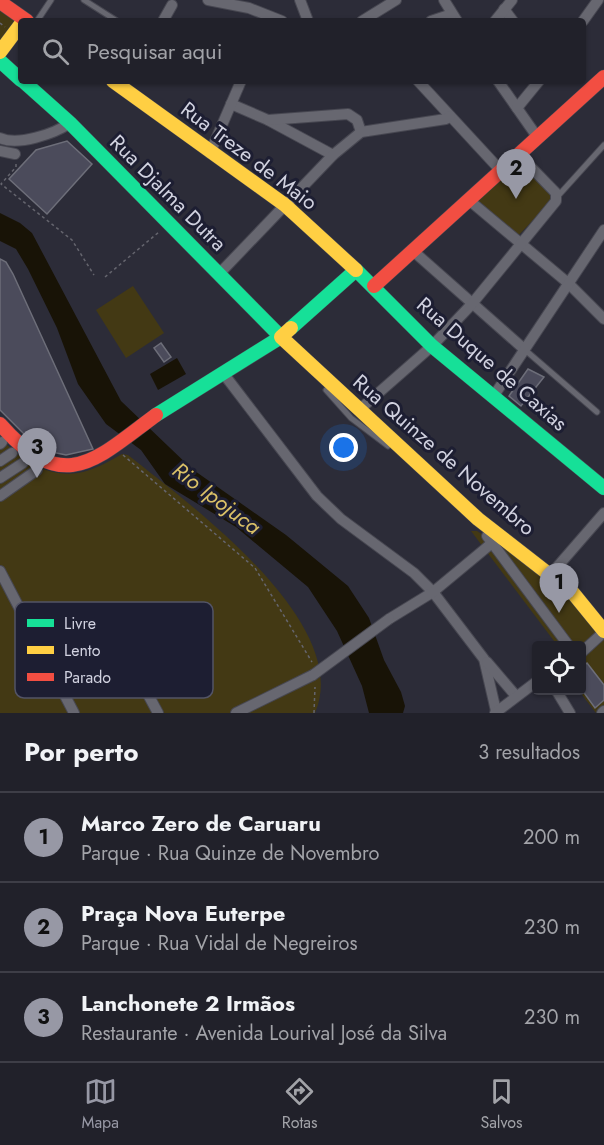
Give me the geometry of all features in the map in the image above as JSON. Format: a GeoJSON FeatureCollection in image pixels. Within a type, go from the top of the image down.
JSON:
{"type":"FeatureCollection","features":[{"type":"Feature","properties":{"kind":"main road"},"geometry":{"type":"LineString","coordinates":[[0,2],[23,18]]}},
{"type":"Feature","properties":{"kind":"main road"},"geometry":{"type":"LineString","coordinates":[[0,52],[18,31]]}},
{"type":"Feature","properties":{"kind":"main road","name":"Rua Djalma Dutra"},"geometry":{"type":"LineString","coordinates":[[0,61],[18,77]]}},
{"type":"Feature","properties":{"kind":"main road"},"geometry":{"type":"LineString","coordinates":[[374,286],[520,156],[604,77]]}},
{"type":"Feature","properties":{"kind":"main road","name":"Rua Djalma Dutra"},"geometry":{"type":"LineString","coordinates":[[26,84],[70,123],[219,274],[278,338]]}},
{"type":"Feature","properties":{"kind":"main road","name":"Rua Treze de Maio"},"geometry":{"type":"LineString","coordinates":[[121,84],[210,153],[285,205],[356,270]]}},
{"type":"Feature","properties":{"kind":"main road"},"geometry":{"type":"LineString","coordinates":[[0,424],[14,441],[44,461],[80,464],[116,445],[156,415],[278,338],[356,270]]}},
{"type":"Feature","properties":{"kind":"main road","name":"Rua Duque de Caxias"},"geometry":{"type":"LineString","coordinates":[[356,270],[432,346],[604,488]]}},
{"type":"Feature","properties":{"kind":"main road","name":"Rua Quinze de Novembro"},"geometry":{"type":"LineString","coordinates":[[278,338],[478,519],[573,593],[604,632]]}},
{"type":"Feature","properties":{"kind":"street"},"geometry":{"type":"LineString","coordinates":[[208,0],[263,18]]}},
{"type":"Feature","properties":{"kind":"street"},"geometry":{"type":"LineString","coordinates":[[300,0],[307,18]]}},
{"type":"Feature","properties":{"kind":"street"},"geometry":{"type":"LineString","coordinates":[[367,18],[396,0]]}},
{"type":"Feature","properties":{"kind":"street"},"geometry":{"type":"LineString","coordinates":[[444,0],[454,18]]}},
{"type":"Feature","properties":{"kind":"street"},"geometry":{"type":"LineString","coordinates":[[497,18],[512,0]]}},
{"type":"Feature","properties":{"kind":"street"},"geometry":{"type":"LineString","coordinates":[[585,18],[599,0],[604,4]]}},
{"type":"Feature","properties":{"kind":"street"},"geometry":{"type":"LineString","coordinates":[[165,18],[174,2]]}},
{"type":"Feature","properties":{"kind":"street"},"geometry":{"type":"LineString","coordinates":[[504,9],[511,18]]}},
{"type":"Feature","properties":{"kind":"street"},"geometry":{"type":"LineString","coordinates":[[210,153],[240,84]]}},
{"type":"Feature","properties":{"kind":"street"},"geometry":{"type":"LineString","coordinates":[[421,84],[502,172]]}},
{"type":"Feature","properties":{"kind":"street"},"geometry":{"type":"LineString","coordinates":[[500,84],[538,138]]}},
{"type":"Feature","properties":{"kind":"street"},"geometry":{"type":"LineString","coordinates":[[517,108],[537,84]]}},
{"type":"Feature","properties":{"kind":"street"},"geometry":{"type":"LineString","coordinates":[[231,104],[268,120],[333,155]]}},
{"type":"Feature","properties":{"kind":"street"},"geometry":{"type":"LineString","coordinates":[[268,120],[348,114],[357,120],[361,132]]}},
{"type":"Feature","properties":{"kind":"street"},"geometry":{"type":"LineString","coordinates":[[219,274],[333,155],[361,132],[450,116]]}},
{"type":"Feature","properties":{"kind":"street"},"geometry":{"type":"LineString","coordinates":[[4,140],[56,132],[70,123]]}},
{"type":"Feature","properties":{"kind":"street"},"geometry":{"type":"LineString","coordinates":[[0,151],[15,154]]}},
{"type":"Feature","properties":{"kind":"street"},"geometry":{"type":"LineString","coordinates":[[359,410],[432,346],[471,305],[558,196],[520,156]]}},
{"type":"Feature","properties":{"kind":"street"},"geometry":{"type":"LineString","coordinates":[[470,201],[568,283],[604,319]]}},
{"type":"Feature","properties":{"kind":"street"},"geometry":{"type":"LineString","coordinates":[[494,397],[604,230]]}},
{"type":"Feature","properties":{"kind":"street"},"geometry":{"type":"LineString","coordinates":[[412,250],[471,305],[524,349]]}},
{"type":"Feature","properties":{"kind":"street"},"geometry":{"type":"LineString","coordinates":[[223,373],[317,496],[341,519],[414,573],[433,592],[484,659],[516,696]]}},
{"type":"Feature","properties":{"kind":"street"},"geometry":{"type":"LineString","coordinates":[[0,461],[12,453]]}},
{"type":"Feature","properties":{"kind":"street"},"geometry":{"type":"LineString","coordinates":[[0,478],[22,463]]}},
{"type":"Feature","properties":{"kind":"street"},"geometry":{"type":"LineString","coordinates":[[0,496],[37,471]]}},
{"type":"Feature","properties":{"kind":"street"},"geometry":{"type":"LineString","coordinates":[[551,574],[604,513]]}},
{"type":"Feature","properties":{"kind":"street"},"geometry":{"type":"LineString","coordinates":[[236,713],[315,674],[389,619],[433,592],[490,539],[566,641]]}},
{"type":"Feature","properties":{"kind":"street"},"geometry":{"type":"LineString","coordinates":[[0,571],[16,602]]}},
{"type":"Feature","properties":{"kind":"street"},"geometry":{"type":"LineString","coordinates":[[586,648],[604,632]]}},
{"type":"Feature","properties":{"kind":"street"},"geometry":{"type":"LineString","coordinates":[[484,659],[496,712],[532,685]]}},
{"type":"Feature","properties":{"kind":"street"},"geometry":{"type":"LineString","coordinates":[[559,695],[570,713]]}},
{"type":"Feature","properties":{"kind":"street"},"geometry":{"type":"LineString","coordinates":[[66,698],[74,713]]}},
{"type":"Feature","properties":{"kind":"street"},"geometry":{"type":"LineString","coordinates":[[150,698],[158,713]]}},
{"type":"Feature","properties":{"kind":"lane"},"geometry":{"type":"LineString","coordinates":[[30,18],[51,0]]}},
{"type":"Feature","properties":{"kind":"lane"},"geometry":{"type":"LineString","coordinates":[[84,0],[112,18]]}},
{"type":"Feature","properties":{"kind":"lane"},"geometry":{"type":"LineString","coordinates":[[558,196],[604,145]]}},
{"type":"Feature","properties":{"kind":"lane"},"geometry":{"type":"LineString","coordinates":[[278,338],[351,418],[386,444],[447,497],[490,539],[519,551]]}},
{"type":"Feature","properties":{"kind":"lane"},"geometry":{"type":"LineString","coordinates":[[524,349],[597,412]]}},
{"type":"Feature","properties":{"kind":"path"},"geometry":{"type":"LineString","coordinates":[[15,154],[16,167],[1,184],[72,240],[94,274]]}},
{"type":"Feature","properties":{"kind":"path"},"geometry":{"type":"LineString","coordinates":[[105,277],[169,224]]}},
{"type":"Feature","properties":{"kind":"path"},"geometry":{"type":"LineString","coordinates":[[116,445],[255,568],[315,674],[314,713]]}},
{"type":"Feature","properties":{"kind":"shaded area"},"geometry":{"type":"Polygon","coordinates":[[[0,5],[18,18],[18,27],[0,55],[0,5]]]}},
{"type":"Feature","properties":{"kind":"shaded area"},"geometry":{"type":"Polygon","coordinates":[[[519,160],[556,196],[516,238],[474,202],[519,160]]]}},
{"type":"Feature","properties":{"kind":"shaded area"},"geometry":{"type":"Polygon","coordinates":[[[133,286],[164,333],[126,358],[96,310],[133,286]]]}},
{"type":"Feature","properties":{"kind":"shaded area"},"geometry":{"type":"Polygon","coordinates":[[[0,436],[24,459],[56,473],[84,472],[122,454],[128,455],[224,534],[259,568],[289,604],[311,641],[321,678],[315,713],[0,713],[0,436]]]}},
{"type":"Feature","properties":{"kind":"shaded area"},"geometry":{"type":"Polygon","coordinates":[[[471,531],[477,531],[547,576],[604,636],[604,707],[596,713],[582,695],[586,695],[586,641],[554,641],[471,531]]]}},
{"type":"Feature","properties":{"kind":"water","name":"Rio Ipojuca"},"geometry":{"type":"Polygon","coordinates":[[[0,213],[20,223],[32,233],[121,401],[192,469],[286,535],[348,586],[369,618],[384,660],[401,692],[405,706],[403,713],[369,713],[362,686],[337,631],[308,587],[236,527],[165,484],[141,450],[106,424],[78,384],[57,328],[28,269],[16,249],[0,241],[0,213]]]}},
{"type":"Feature","properties":{"kind":"water"},"geometry":{"type":"Polygon","coordinates":[[[177,358],[186,374],[158,390],[150,374],[177,358]]]}},
{"type":"Feature","properties":{"kind":"building"},"geometry":{"type":"Polygon","coordinates":[[[67,141],[92,164],[47,214],[9,179],[36,150],[67,141]]]}},
{"type":"Feature","properties":{"kind":"building"},"geometry":{"type":"Polygon","coordinates":[[[0,259],[6,262],[13,274],[93,449],[66,455],[47,451],[31,441],[0,410],[0,259]]]}},
{"type":"Feature","properties":{"kind":"building"},"geometry":{"type":"Polygon","coordinates":[[[161,343],[171,357],[164,362],[154,348],[161,343]]]}},
{"type":"Feature","properties":{"kind":"building"},"geometry":{"type":"Polygon","coordinates":[[[528,369],[544,377],[521,406],[509,396],[528,369]]]}},
{"type":"Feature","properties":{"kind":"building"},"geometry":{"type":"Polygon","coordinates":[[[586,664],[604,685],[604,700],[595,708],[586,695],[586,664]]]}},
{"type":"Feature","properties":{"kind":"traffic: fast"},"geometry":{"type":"LineString","coordinates":[[0,61],[18,77]]}},
{"type":"Feature","properties":{"kind":"traffic: fast"},"geometry":{"type":"LineString","coordinates":[[26,84],[70,123],[281,337],[156,415]]}},
{"type":"Feature","properties":{"kind":"traffic: fast"},"geometry":{"type":"LineString","coordinates":[[291,328],[356,270],[432,346],[604,488]]}},
{"type":"Feature","properties":{"kind":"traffic: slow"},"geometry":{"type":"LineString","coordinates":[[0,52],[18,28]]}},
{"type":"Feature","properties":{"kind":"traffic: slow"},"geometry":{"type":"LineString","coordinates":[[117,84],[285,205],[356,270]]}},
{"type":"Feature","properties":{"kind":"traffic: slow"},"geometry":{"type":"LineString","coordinates":[[291,328],[281,337],[478,519],[573,593],[604,631]]}},
{"type":"Feature","properties":{"kind":"traffic: jam"},"geometry":{"type":"LineString","coordinates":[[0,2],[23,18]]}},
{"type":"Feature","properties":{"kind":"traffic: jam"},"geometry":{"type":"LineString","coordinates":[[374,286],[604,77]]}},
{"type":"Feature","properties":{"kind":"traffic: jam"},"geometry":{"type":"LineString","coordinates":[[0,424],[23,446],[43,460],[61,465],[79,464],[115,446],[156,415]]}},
{"type":"Feature","properties":{"kind":"place","name":"Praça Nova Euterpe"},"geometry":{"type":"Point","coordinates":[516,199]}},
{"type":"Feature","properties":{"kind":"place","name":"Lanchonete 2 Irmãos"},"geometry":{"type":"Point","coordinates":[37,478]}},
{"type":"Feature","properties":{"kind":"place","name":"Marco Zero de Caruaru"},"geometry":{"type":"Point","coordinates":[559,613]}}]}
